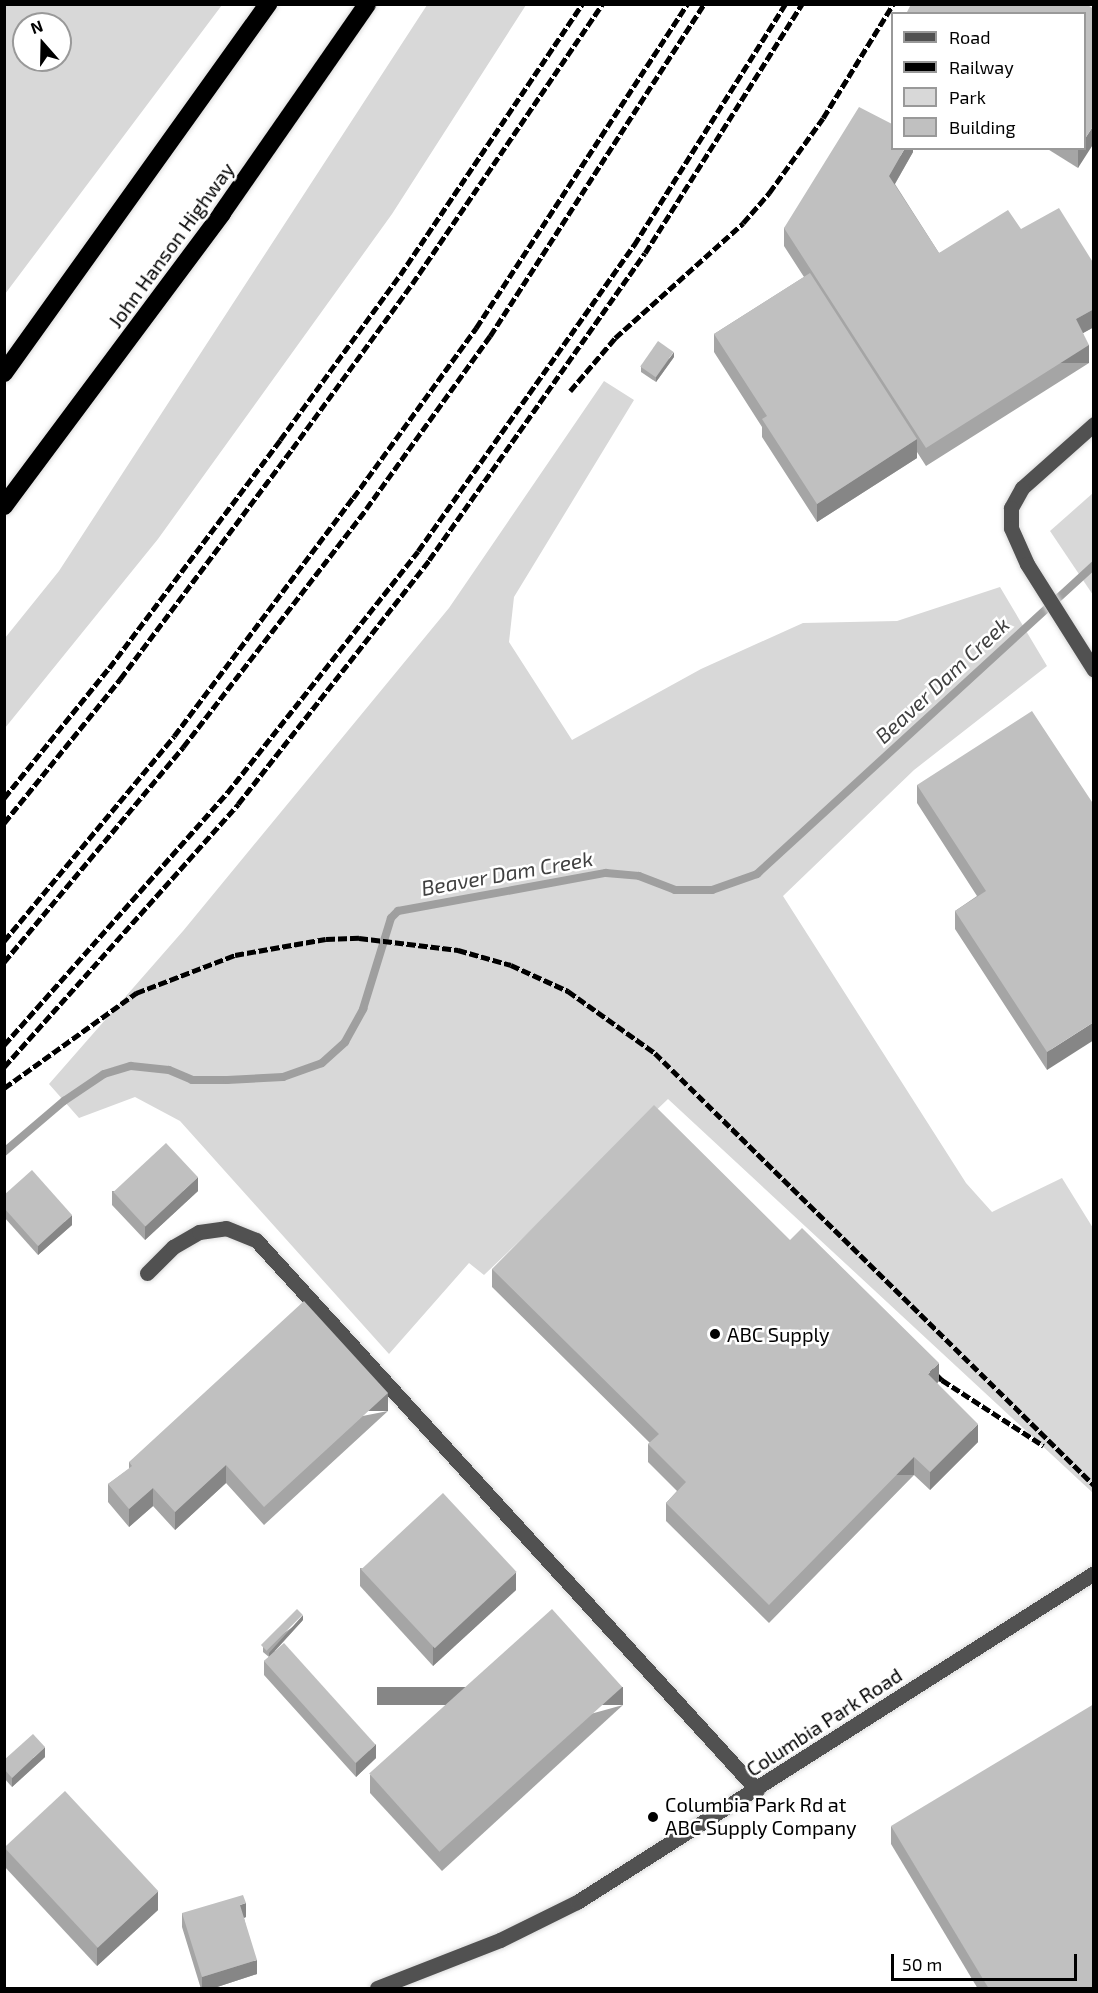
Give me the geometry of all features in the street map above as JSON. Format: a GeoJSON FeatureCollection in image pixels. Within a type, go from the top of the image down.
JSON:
{"type":"FeatureCollection","features":[{"type":"Feature","properties":{"kind":"highway"},"geometry":{"type":"LineString","coordinates":[[4,373],[268,4]]}},
{"type":"Feature","properties":{"kind":"highway","name":"John Hanson Highway"},"geometry":{"type":"LineString","coordinates":[[4,506],[216,221],[367,4]]}},
{"type":"Feature","properties":{"kind":"street"},"geometry":{"type":"LineString","coordinates":[[1094,424],[1042,467],[1014,499],[1011,528],[1027,564],[1094,670]]}},
{"type":"Feature","properties":{"kind":"street"},"geometry":{"type":"LineString","coordinates":[[147,1273],[172,1247],[199,1232],[226,1228],[256,1240],[757,1790]]}},
{"type":"Feature","properties":{"kind":"street","name":"Columbia Park Road"},"geometry":{"type":"LineString","coordinates":[[377,1989],[500,1940],[577,1902],[757,1790],[1094,1573]]}},
{"type":"Feature","properties":{"kind":"green space"},"geometry":{"type":"Polygon","coordinates":[[[4,5],[222,5],[5,294],[4,5]]]}},
{"type":"Feature","properties":{"kind":"green space"},"geometry":{"type":"Polygon","coordinates":[[[427,5],[526,5],[392,214],[158,539],[5,728],[5,638],[59,571],[427,5]]]}},
{"type":"Feature","properties":{"kind":"green space"},"geometry":{"type":"Polygon","coordinates":[[[604,381],[634,400],[514,597],[509,642],[572,740],[701,669],[803,623],[897,621],[1000,587],[1047,666],[914,770],[783,896],[966,1183],[992,1212],[1062,1178],[1093,1228],[1093,1493],[668,1099],[484,1275],[469,1263],[389,1354],[180,1121],[135,1097],[79,1118],[49,1084],[183,931],[449,608],[604,381]]]}},
{"type":"Feature","properties":{"kind":"green space"},"geometry":{"type":"Polygon","coordinates":[[[1093,493],[1093,595],[1050,531],[1093,493]]]}},
{"type":"Feature","properties":{"kind":"building"},"geometry":{"type":"Polygon","coordinates":[[[911,4],[1086,4],[1094,9],[1094,125],[1086,137],[1086,12],[907,12],[911,4]]]}},
{"type":"Feature","properties":{"kind":"building"},"geometry":{"type":"Polygon","coordinates":[[[859,107],[891,123],[891,150],[904,150],[889,176],[939,253],[1008,210],[1021,229],[1059,208],[1094,264],[1094,309],[1076,319],[1089,345],[926,448],[784,228],[859,107]]]}},
{"type":"Feature","properties":{"kind":"building"},"geometry":{"type":"Polygon","coordinates":[[[810,273],[917,439],[817,504],[762,419],[767,416],[714,334],[810,273]]]}},
{"type":"Feature","properties":{"kind":"building"},"geometry":{"type":"Polygon","coordinates":[[[658,341],[674,352],[656,377],[640,366],[658,341]]]}},
{"type":"Feature","properties":{"kind":"building"},"geometry":{"type":"Polygon","coordinates":[[[1032,711],[1094,805],[1094,1022],[1047,1052],[955,911],[986,891],[917,785],[1032,711]]]}},
{"type":"Feature","properties":{"kind":"building","name":"ABC Supply"},"geometry":{"type":"Polygon","coordinates":[[[654,1105],[790,1240],[802,1228],[939,1363],[928,1374],[978,1424],[930,1472],[914,1457],[769,1605],[666,1503],[686,1482],[648,1444],[659,1434],[492,1269],[654,1105]]]}},
{"type":"Feature","properties":{"kind":"building"},"geometry":{"type":"Polygon","coordinates":[[[166,1143],[198,1177],[145,1226],[113,1192],[166,1143]]]}},
{"type":"Feature","properties":{"kind":"building"},"geometry":{"type":"Polygon","coordinates":[[[32,1170],[72,1215],[38,1246],[4,1208],[4,1195],[32,1170]]]}},
{"type":"Feature","properties":{"kind":"building"},"geometry":{"type":"Polygon","coordinates":[[[304,1301],[388,1393],[264,1507],[226,1465],[175,1512],[153,1488],[129,1509],[108,1484],[132,1466],[129,1462],[304,1301]]]}},
{"type":"Feature","properties":{"kind":"building"},"geometry":{"type":"Polygon","coordinates":[[[443,1493],[517,1572],[435,1648],[361,1569],[443,1493]]]}},
{"type":"Feature","properties":{"kind":"building"},"geometry":{"type":"Polygon","coordinates":[[[297,1609],[303,1615],[267,1651],[261,1645],[297,1609]]]}},
{"type":"Feature","properties":{"kind":"building"},"geometry":{"type":"Polygon","coordinates":[[[552,1609],[622,1687],[439,1852],[369,1774],[552,1609]]]}},
{"type":"Feature","properties":{"kind":"building"},"geometry":{"type":"Polygon","coordinates":[[[284,1643],[376,1745],[356,1763],[264,1661],[284,1643]]]}},
{"type":"Feature","properties":{"kind":"building"},"geometry":{"type":"Polygon","coordinates":[[[1094,1704],[1094,1989],[989,1989],[891,1826],[1094,1704]]]}},
{"type":"Feature","properties":{"kind":"building"},"geometry":{"type":"Polygon","coordinates":[[[33,1734],[45,1747],[12,1778],[4,1769],[4,1760],[33,1734]]]}},
{"type":"Feature","properties":{"kind":"building"},"geometry":{"type":"Polygon","coordinates":[[[65,1791],[158,1891],[98,1948],[4,1848],[65,1791]]]}},
{"type":"Feature","properties":{"kind":"building"},"geometry":{"type":"Polygon","coordinates":[[[243,1895],[246,1903],[240,1905],[257,1960],[202,1977],[182,1913],[243,1895]]]}},
{"type":"Feature","properties":{"kind":"waterway","name":"Beaver Dam Creek"},"geometry":{"type":"LineString","coordinates":[[4,1152],[64,1101],[104,1074],[131,1066],[169,1070],[192,1080],[227,1080],[283,1077],[322,1063],[345,1042],[363,1009],[391,918],[398,911],[606,873],[639,876],[675,890],[712,890],[757,874],[1094,565]]}},
{"type":"Feature","properties":{"kind":"railway"},"geometry":{"type":"LineString","coordinates":[[4,798],[109,668],[280,440],[400,275],[582,4]]}},
{"type":"Feature","properties":{"kind":"railway"},"geometry":{"type":"LineString","coordinates":[[4,823],[120,679],[292,449],[412,284],[602,4]]}},
{"type":"Feature","properties":{"kind":"railway"},"geometry":{"type":"LineString","coordinates":[[4,941],[174,736],[353,498],[476,328],[687,4]]}},
{"type":"Feature","properties":{"kind":"railway"},"geometry":{"type":"LineString","coordinates":[[4,962],[183,747],[366,509],[490,336],[704,4]]}},
{"type":"Feature","properties":{"kind":"railway"},"geometry":{"type":"LineString","coordinates":[[4,1045],[227,793],[418,551],[634,245],[785,4]]}},
{"type":"Feature","properties":{"kind":"railway"},"geometry":{"type":"LineString","coordinates":[[4,1067],[238,804],[429,560],[645,253],[802,4]]}},
{"type":"Feature","properties":{"kind":"railway"},"geometry":{"type":"LineString","coordinates":[[570,391],[615,338],[743,223],[769,193],[823,118],[893,4]]}},
{"type":"Feature","properties":{"kind":"railway"},"geometry":{"type":"LineString","coordinates":[[4,1088],[136,993],[235,955],[326,939],[359,938],[458,950],[511,965],[568,991],[655,1053],[1094,1485]]}},
{"type":"Feature","properties":{"kind":"railway"},"geometry":{"type":"LineString","coordinates":[[928,1366],[942,1380],[1044,1446]]}},
{"type":"Feature","properties":{"kind":"place","name":"ABC Supply"},"geometry":{"type":"Point","coordinates":[715,1334]}},
{"type":"Feature","properties":{"kind":"place","name":"Columbia Park Rd at ABC Supply Company"},"geometry":{"type":"Point","coordinates":[653,1817]}}]}
